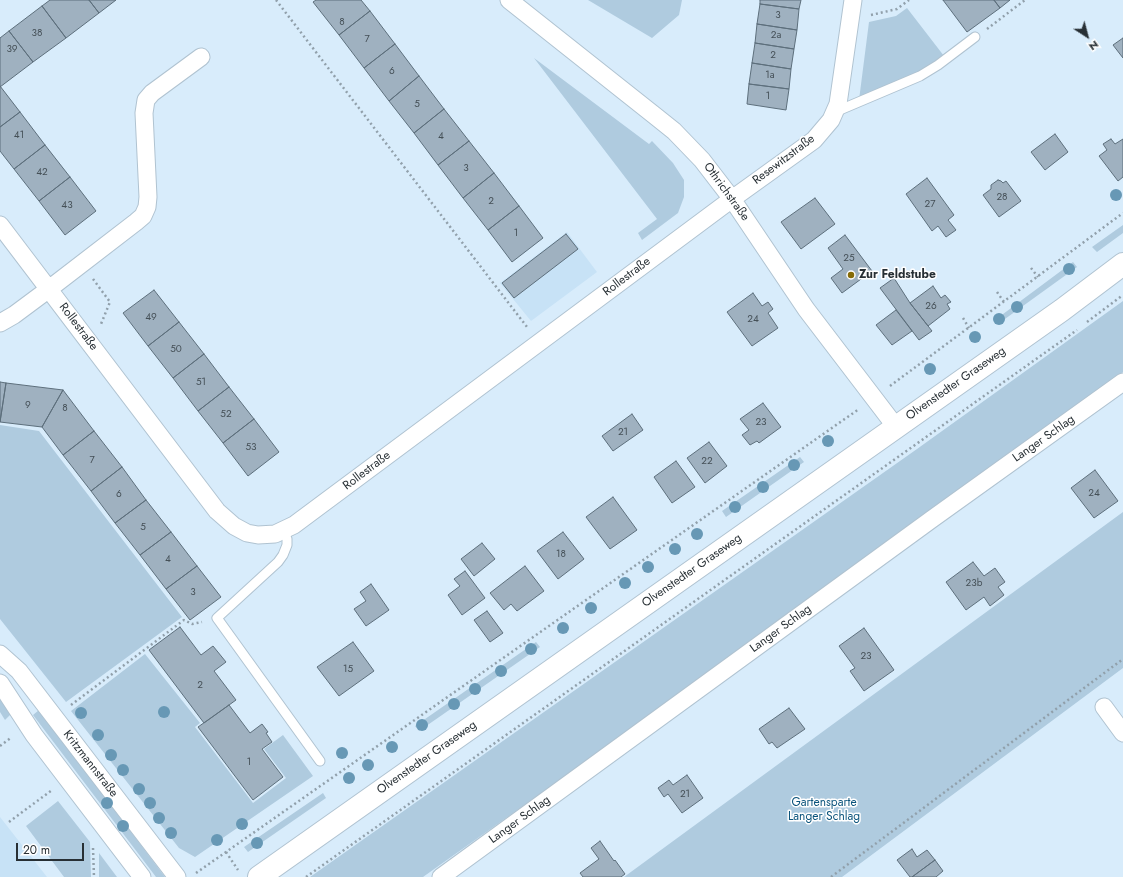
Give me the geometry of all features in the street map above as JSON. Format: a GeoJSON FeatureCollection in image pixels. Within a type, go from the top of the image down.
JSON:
{"type":"FeatureCollection","features":[{"type":"Feature","properties":{"kind":"main road","name":"Olvenstedter Graseweg"},"geometry":{"type":"LineString","coordinates":[[249,874],[896,427],[1062,310],[1123,264]]}},
{"type":"Feature","properties":{"kind":"street","name":"Othrichstraße"},"geometry":{"type":"LineString","coordinates":[[509,0],[674,131],[702,160],[732,199],[806,309],[896,427]]}},
{"type":"Feature","properties":{"kind":"street","name":"Resewitzstraße"},"geometry":{"type":"LineString","coordinates":[[732,199],[814,140],[827,126],[835,112],[840,93],[853,0]]}},
{"type":"Feature","properties":{"kind":"street"},"geometry":{"type":"LineString","coordinates":[[0,323],[23,309],[143,216],[147,207],[148,197],[144,113],[146,100],[152,93],[201,57]]}},
{"type":"Feature","properties":{"kind":"street","name":"Rollestraße"},"geometry":{"type":"LineString","coordinates":[[0,225],[221,515],[234,526],[251,534],[268,535],[294,526],[732,199]]}},
{"type":"Feature","properties":{"kind":"street","name":"Langer Schlag"},"geometry":{"type":"LineString","coordinates":[[441,877],[926,523],[1123,382]]}},
{"type":"Feature","properties":{"kind":"street","name":"Kritzmannstraße"},"geometry":{"type":"LineString","coordinates":[[0,654],[19,671],[177,877]]}},
{"type":"Feature","properties":{"kind":"street"},"geometry":{"type":"LineString","coordinates":[[0,683],[34,735],[142,877]]}},
{"type":"Feature","properties":{"kind":"street"},"geometry":{"type":"LineString","coordinates":[[1104,707],[1123,733]]}},
{"type":"Feature","properties":{"kind":"lane"},"geometry":{"type":"LineString","coordinates":[[835,112],[920,76],[938,65],[975,37]]}},
{"type":"Feature","properties":{"kind":"lane"},"geometry":{"type":"LineString","coordinates":[[284,530],[287,545],[281,559],[217,618],[320,761]]}},
{"type":"Feature","properties":{"kind":"path"},"geometry":{"type":"LineString","coordinates":[[276,0],[530,330]]}},
{"type":"Feature","properties":{"kind":"path"},"geometry":{"type":"LineString","coordinates":[[850,20],[897,9],[909,0]]}},
{"type":"Feature","properties":{"kind":"path"},"geometry":{"type":"LineString","coordinates":[[975,37],[1025,0]]}},
{"type":"Feature","properties":{"kind":"path"},"geometry":{"type":"LineString","coordinates":[[897,382],[1123,213]]}},
{"type":"Feature","properties":{"kind":"path"},"geometry":{"type":"LineString","coordinates":[[81,265],[110,302],[92,346]]}},
{"type":"Feature","properties":{"kind":"path"},"geometry":{"type":"LineString","coordinates":[[1031,268],[1038,277]]}},
{"type":"Feature","properties":{"kind":"path"},"geometry":{"type":"LineString","coordinates":[[997,292],[1004,302]]}},
{"type":"Feature","properties":{"kind":"path"},"geometry":{"type":"LineString","coordinates":[[1086,322],[1123,295]]}},
{"type":"Feature","properties":{"kind":"path"},"geometry":{"type":"LineString","coordinates":[[962,318],[969,328]]}},
{"type":"Feature","properties":{"kind":"path"},"geometry":{"type":"LineString","coordinates":[[306,877],[1080,327]]}},
{"type":"Feature","properties":{"kind":"path"},"geometry":{"type":"LineString","coordinates":[[195,874],[852,414]]}},
{"type":"Feature","properties":{"kind":"path"},"geometry":{"type":"LineString","coordinates":[[66,709],[184,620],[192,624],[217,618]]}},
{"type":"Feature","properties":{"kind":"path"},"geometry":{"type":"LineString","coordinates":[[831,877],[1123,659]]}},
{"type":"Feature","properties":{"kind":"path"},"geometry":{"type":"LineString","coordinates":[[0,746],[14,736]]}},
{"type":"Feature","properties":{"kind":"path"},"geometry":{"type":"LineString","coordinates":[[9,822],[53,789]]}},
{"type":"Feature","properties":{"kind":"path"},"geometry":{"type":"LineString","coordinates":[[93,843],[94,877]]}},
{"type":"Feature","properties":{"kind":"path"},"geometry":{"type":"LineString","coordinates":[[226,852],[249,874]]}},
{"type":"Feature","properties":{"kind":"shaded area"},"geometry":{"type":"Polygon","coordinates":[[[567,232],[597,272],[531,321],[500,283],[567,232]]]}},
{"type":"Feature","properties":{"kind":"shaded area"},"geometry":{"type":"Polygon","coordinates":[[[0,817],[47,877],[0,877],[0,817]]]}},
{"type":"Feature","properties":{"kind":"green space"},"geometry":{"type":"Polygon","coordinates":[[[588,0],[682,0],[679,15],[652,38],[588,0]]]}},
{"type":"Feature","properties":{"kind":"green space"},"geometry":{"type":"Polygon","coordinates":[[[907,8],[944,56],[915,75],[859,100],[869,22],[896,16],[907,8]]]}},
{"type":"Feature","properties":{"kind":"green space"},"geometry":{"type":"Polygon","coordinates":[[[534,58],[649,144],[652,141],[673,163],[684,180],[684,197],[678,213],[642,240],[638,233],[657,219],[534,58]]]}},
{"type":"Feature","properties":{"kind":"green space"},"geometry":{"type":"Polygon","coordinates":[[[1123,225],[1123,233],[1097,252],[1092,247],[1123,225]]]}},
{"type":"Feature","properties":{"kind":"green space"},"geometry":{"type":"Polygon","coordinates":[[[1073,262],[1077,267],[998,324],[995,320],[1073,262]]]}},
{"type":"Feature","properties":{"kind":"green space"},"geometry":{"type":"Polygon","coordinates":[[[1123,301],[1123,372],[751,644],[423,877],[310,877],[917,449],[1123,301]]]}},
{"type":"Feature","properties":{"kind":"green space"},"geometry":{"type":"Polygon","coordinates":[[[0,425],[39,431],[182,617],[66,702],[0,619],[0,425]]]}},
{"type":"Feature","properties":{"kind":"green space"},"geometry":{"type":"Polygon","coordinates":[[[800,457],[804,462],[726,517],[722,511],[800,457]]]}},
{"type":"Feature","properties":{"kind":"green space","name":"Gartensparte Langer Schlag"},"geometry":{"type":"Polygon","coordinates":[[[1123,512],[1123,668],[842,877],[624,877],[1123,512]]]}},
{"type":"Feature","properties":{"kind":"green space"},"geometry":{"type":"Polygon","coordinates":[[[536,642],[540,647],[419,731],[415,726],[536,642]]]}},
{"type":"Feature","properties":{"kind":"green space"},"geometry":{"type":"Polygon","coordinates":[[[145,654],[200,723],[195,727],[253,803],[286,778],[264,749],[283,735],[313,776],[195,857],[179,848],[71,711],[145,654]]]}},
{"type":"Feature","properties":{"kind":"green space"},"geometry":{"type":"Polygon","coordinates":[[[0,693],[13,712],[5,720],[0,712],[0,693]]]}},
{"type":"Feature","properties":{"kind":"green space"},"geometry":{"type":"Polygon","coordinates":[[[39,710],[165,877],[156,877],[33,715],[39,710]]]}},
{"type":"Feature","properties":{"kind":"green space"},"geometry":{"type":"Polygon","coordinates":[[[323,793],[326,798],[248,852],[244,847],[323,793]]]}},
{"type":"Feature","properties":{"kind":"green space"},"geometry":{"type":"Polygon","coordinates":[[[58,801],[90,842],[91,877],[64,877],[26,826],[58,801]]]}},
{"type":"Feature","properties":{"kind":"green space"},"geometry":{"type":"Polygon","coordinates":[[[99,853],[117,877],[99,877],[99,853]]]}},
{"type":"Feature","properties":{"kind":"building"},"geometry":{"type":"Polygon","coordinates":[[[50,0],[89,0],[99,13],[66,38],[42,6],[50,0]]]}},
{"type":"Feature","properties":{"kind":"building"},"geometry":{"type":"Polygon","coordinates":[[[89,0],[116,0],[99,13],[89,0]]]}},
{"type":"Feature","properties":{"kind":"building"},"geometry":{"type":"Polygon","coordinates":[[[316,0],[361,0],[370,11],[339,35],[313,2],[316,0]]]}},
{"type":"Feature","properties":{"kind":"building"},"geometry":{"type":"Polygon","coordinates":[[[760,0],[801,0],[799,9],[760,4],[760,0]]]}},
{"type":"Feature","properties":{"kind":"building"},"geometry":{"type":"Polygon","coordinates":[[[943,0],[994,0],[1000,8],[967,32],[943,0]]]}},
{"type":"Feature","properties":{"kind":"building"},"geometry":{"type":"Polygon","coordinates":[[[994,0],[1010,0],[1000,8],[994,0]]]}},
{"type":"Feature","properties":{"kind":"building"},"geometry":{"type":"Polygon","coordinates":[[[760,4],[799,9],[797,30],[757,24],[760,4]]]}},
{"type":"Feature","properties":{"kind":"building"},"geometry":{"type":"Polygon","coordinates":[[[42,6],[66,38],[33,62],[9,31],[42,6]]]}},
{"type":"Feature","properties":{"kind":"building"},"geometry":{"type":"Polygon","coordinates":[[[370,11],[395,44],[364,68],[339,35],[370,11]]]}},
{"type":"Feature","properties":{"kind":"building"},"geometry":{"type":"Polygon","coordinates":[[[757,24],[797,30],[794,49],[755,43],[757,24]]]}},
{"type":"Feature","properties":{"kind":"building"},"geometry":{"type":"Polygon","coordinates":[[[9,31],[33,62],[0,87],[0,38],[9,31]]]}},
{"type":"Feature","properties":{"kind":"building"},"geometry":{"type":"Polygon","coordinates":[[[1123,38],[1123,58],[1113,45],[1123,38]]]}},
{"type":"Feature","properties":{"kind":"building"},"geometry":{"type":"Polygon","coordinates":[[[755,43],[794,49],[791,69],[752,63],[755,43]]]}},
{"type":"Feature","properties":{"kind":"building"},"geometry":{"type":"Polygon","coordinates":[[[395,44],[419,76],[389,101],[364,68],[395,44]]]}},
{"type":"Feature","properties":{"kind":"building"},"geometry":{"type":"Polygon","coordinates":[[[752,63],[791,69],[789,89],[749,84],[752,63]]]}},
{"type":"Feature","properties":{"kind":"building"},"geometry":{"type":"Polygon","coordinates":[[[419,76],[444,109],[414,133],[389,101],[419,76]]]}},
{"type":"Feature","properties":{"kind":"building"},"geometry":{"type":"Polygon","coordinates":[[[749,84],[789,89],[786,110],[747,104],[749,84]]]}},
{"type":"Feature","properties":{"kind":"building"},"geometry":{"type":"Polygon","coordinates":[[[0,86],[20,112],[0,127],[0,86]]]}},
{"type":"Feature","properties":{"kind":"building"},"geometry":{"type":"Polygon","coordinates":[[[444,109],[469,141],[438,165],[414,133],[444,109]]]}},
{"type":"Feature","properties":{"kind":"building"},"geometry":{"type":"Polygon","coordinates":[[[20,112],[45,145],[14,169],[0,151],[0,127],[20,112]]]}},
{"type":"Feature","properties":{"kind":"building"},"geometry":{"type":"Polygon","coordinates":[[[1055,134],[1068,152],[1045,170],[1031,152],[1055,134]]]}},
{"type":"Feature","properties":{"kind":"building"},"geometry":{"type":"Polygon","coordinates":[[[1111,139],[1115,144],[1123,139],[1123,177],[1118,181],[1099,156],[1107,150],[1103,144],[1111,139]]]}},
{"type":"Feature","properties":{"kind":"building"},"geometry":{"type":"Polygon","coordinates":[[[469,141],[494,173],[463,198],[438,165],[469,141]]]}},
{"type":"Feature","properties":{"kind":"building"},"geometry":{"type":"Polygon","coordinates":[[[45,145],[70,177],[39,201],[14,169],[45,145]]]}},
{"type":"Feature","properties":{"kind":"building"},"geometry":{"type":"Polygon","coordinates":[[[494,173],[519,206],[488,230],[463,198],[494,173]]]}},
{"type":"Feature","properties":{"kind":"building"},"geometry":{"type":"Polygon","coordinates":[[[70,177],[96,211],[65,235],[39,201],[70,177]]]}},
{"type":"Feature","properties":{"kind":"building"},"geometry":{"type":"Polygon","coordinates":[[[927,178],[954,215],[948,220],[956,230],[946,237],[938,226],[932,231],[906,194],[927,178]]]}},
{"type":"Feature","properties":{"kind":"building"},"geometry":{"type":"Polygon","coordinates":[[[998,180],[1003,183],[1006,181],[1021,201],[999,217],[983,195],[991,189],[991,185],[998,180]]]}},
{"type":"Feature","properties":{"kind":"building"},"geometry":{"type":"Polygon","coordinates":[[[815,198],[835,224],[801,249],[781,222],[815,198]]]}},
{"type":"Feature","properties":{"kind":"building"},"geometry":{"type":"Polygon","coordinates":[[[519,206],[543,238],[512,262],[488,230],[519,206]]]}},
{"type":"Feature","properties":{"kind":"building"},"geometry":{"type":"Polygon","coordinates":[[[566,234],[578,249],[514,298],[502,283],[566,234]]]}},
{"type":"Feature","properties":{"kind":"building"},"geometry":{"type":"Polygon","coordinates":[[[845,235],[872,271],[842,293],[831,278],[843,269],[828,248],[845,235]]]}},
{"type":"Feature","properties":{"kind":"building"},"geometry":{"type":"Polygon","coordinates":[[[894,278],[910,303],[932,331],[919,340],[880,288],[894,278]]]}},
{"type":"Feature","properties":{"kind":"building"},"geometry":{"type":"Polygon","coordinates":[[[933,286],[941,298],[945,295],[951,302],[947,304],[950,309],[928,326],[910,303],[933,286]]]}},
{"type":"Feature","properties":{"kind":"building"},"geometry":{"type":"Polygon","coordinates":[[[154,290],[179,322],[148,346],[123,313],[154,290]]]}},
{"type":"Feature","properties":{"kind":"building"},"geometry":{"type":"Polygon","coordinates":[[[753,293],[762,306],[768,302],[773,309],[768,313],[778,328],[752,346],[727,312],[753,293]]]}},
{"type":"Feature","properties":{"kind":"building"},"geometry":{"type":"Polygon","coordinates":[[[896,310],[912,331],[892,345],[876,325],[896,310]]]}},
{"type":"Feature","properties":{"kind":"building"},"geometry":{"type":"Polygon","coordinates":[[[179,322],[204,354],[173,378],[148,346],[179,322]]]}},
{"type":"Feature","properties":{"kind":"building"},"geometry":{"type":"Polygon","coordinates":[[[204,354],[229,387],[198,411],[173,378],[204,354]]]}},
{"type":"Feature","properties":{"kind":"building"},"geometry":{"type":"Polygon","coordinates":[[[0,382],[6,383],[0,422],[0,382]]]}},
{"type":"Feature","properties":{"kind":"building"},"geometry":{"type":"Polygon","coordinates":[[[6,383],[63,390],[42,427],[0,422],[6,383]]]}},
{"type":"Feature","properties":{"kind":"building"},"geometry":{"type":"Polygon","coordinates":[[[229,387],[254,419],[223,443],[198,411],[229,387]]]}},
{"type":"Feature","properties":{"kind":"building"},"geometry":{"type":"Polygon","coordinates":[[[63,390],[94,431],[63,455],[42,427],[63,390]]]}},
{"type":"Feature","properties":{"kind":"building"},"geometry":{"type":"Polygon","coordinates":[[[763,403],[781,427],[759,443],[757,441],[750,445],[742,435],[749,430],[740,419],[763,403]]]}},
{"type":"Feature","properties":{"kind":"building"},"geometry":{"type":"Polygon","coordinates":[[[632,414],[643,430],[613,451],[602,436],[632,414]]]}},
{"type":"Feature","properties":{"kind":"building"},"geometry":{"type":"Polygon","coordinates":[[[254,419],[279,452],[248,476],[223,443],[254,419]]]}},
{"type":"Feature","properties":{"kind":"building"},"geometry":{"type":"Polygon","coordinates":[[[94,431],[122,467],[91,491],[63,455],[94,431]]]}},
{"type":"Feature","properties":{"kind":"building"},"geometry":{"type":"Polygon","coordinates":[[[709,442],[727,466],[705,483],[687,458],[709,442]]]}},
{"type":"Feature","properties":{"kind":"building"},"geometry":{"type":"Polygon","coordinates":[[[676,461],[695,487],[672,503],[654,477],[676,461]]]}},
{"type":"Feature","properties":{"kind":"building"},"geometry":{"type":"Polygon","coordinates":[[[122,467],[146,500],[115,523],[91,491],[122,467]]]}},
{"type":"Feature","properties":{"kind":"building"},"geometry":{"type":"Polygon","coordinates":[[[1095,470],[1118,501],[1094,518],[1071,488],[1095,470]]]}},
{"type":"Feature","properties":{"kind":"building"},"geometry":{"type":"Polygon","coordinates":[[[613,497],[637,530],[610,549],[586,517],[613,497]]]}},
{"type":"Feature","properties":{"kind":"building"},"geometry":{"type":"Polygon","coordinates":[[[146,500],[171,532],[140,555],[115,523],[146,500]]]}},
{"type":"Feature","properties":{"kind":"building"},"geometry":{"type":"Polygon","coordinates":[[[171,532],[197,566],[166,589],[140,555],[171,532]]]}},
{"type":"Feature","properties":{"kind":"building"},"geometry":{"type":"Polygon","coordinates":[[[563,532],[584,559],[558,579],[537,551],[563,532]]]}},
{"type":"Feature","properties":{"kind":"building"},"geometry":{"type":"Polygon","coordinates":[[[482,543],[495,559],[474,576],[461,559],[482,543]]]}},
{"type":"Feature","properties":{"kind":"building"},"geometry":{"type":"Polygon","coordinates":[[[973,562],[984,576],[995,568],[1005,582],[998,587],[1004,595],[990,606],[984,597],[966,610],[946,582],[973,562]]]}},
{"type":"Feature","properties":{"kind":"building"},"geometry":{"type":"Polygon","coordinates":[[[197,566],[221,597],[190,620],[166,589],[197,566]]]}},
{"type":"Feature","properties":{"kind":"building"},"geometry":{"type":"Polygon","coordinates":[[[525,566],[544,591],[517,611],[511,604],[504,610],[490,593],[525,566]]]}},
{"type":"Feature","properties":{"kind":"building"},"geometry":{"type":"Polygon","coordinates":[[[465,571],[485,598],[462,615],[448,595],[460,586],[454,579],[465,571]]]}},
{"type":"Feature","properties":{"kind":"building"},"geometry":{"type":"Polygon","coordinates":[[[371,584],[389,610],[366,626],[354,609],[366,601],[360,592],[371,584]]]}},
{"type":"Feature","properties":{"kind":"building"},"geometry":{"type":"Polygon","coordinates":[[[487,611],[503,633],[490,642],[474,620],[487,611]]]}},
{"type":"Feature","properties":{"kind":"building"},"geometry":{"type":"Polygon","coordinates":[[[180,627],[201,655],[213,646],[226,662],[214,671],[236,700],[204,723],[149,650],[180,627]]]}},
{"type":"Feature","properties":{"kind":"building"},"geometry":{"type":"Polygon","coordinates":[[[864,628],[894,670],[864,691],[850,671],[855,668],[839,646],[864,628]]]}},
{"type":"Feature","properties":{"kind":"building"},"geometry":{"type":"Polygon","coordinates":[[[353,642],[374,671],[339,696],[317,667],[353,642]]]}},
{"type":"Feature","properties":{"kind":"building"},"geometry":{"type":"Polygon","coordinates":[[[229,705],[250,733],[262,724],[268,732],[266,733],[272,742],[262,749],[283,777],[253,800],[198,727],[229,705]]]}},
{"type":"Feature","properties":{"kind":"building"},"geometry":{"type":"Polygon","coordinates":[[[789,708],[805,729],[777,748],[772,742],[769,744],[759,729],[789,708]]]}},
{"type":"Feature","properties":{"kind":"building"},"geometry":{"type":"Polygon","coordinates":[[[687,775],[703,798],[682,813],[668,794],[664,797],[658,788],[669,780],[673,785],[687,775]]]}},
{"type":"Feature","properties":{"kind":"building"},"geometry":{"type":"Polygon","coordinates":[[[600,841],[625,874],[621,877],[583,877],[580,873],[599,859],[591,848],[600,841]]]}},
{"type":"Feature","properties":{"kind":"building"},"geometry":{"type":"Polygon","coordinates":[[[912,849],[917,857],[927,850],[935,860],[910,877],[897,860],[912,849]]]}},
{"type":"Feature","properties":{"kind":"building"},"geometry":{"type":"Polygon","coordinates":[[[935,860],[943,871],[936,877],[912,877],[935,860]]]}},
{"type":"Feature","properties":{"kind":"place","name":"Zur Feldstube"},"geometry":{"type":"Point","coordinates":[851,275]}}]}
